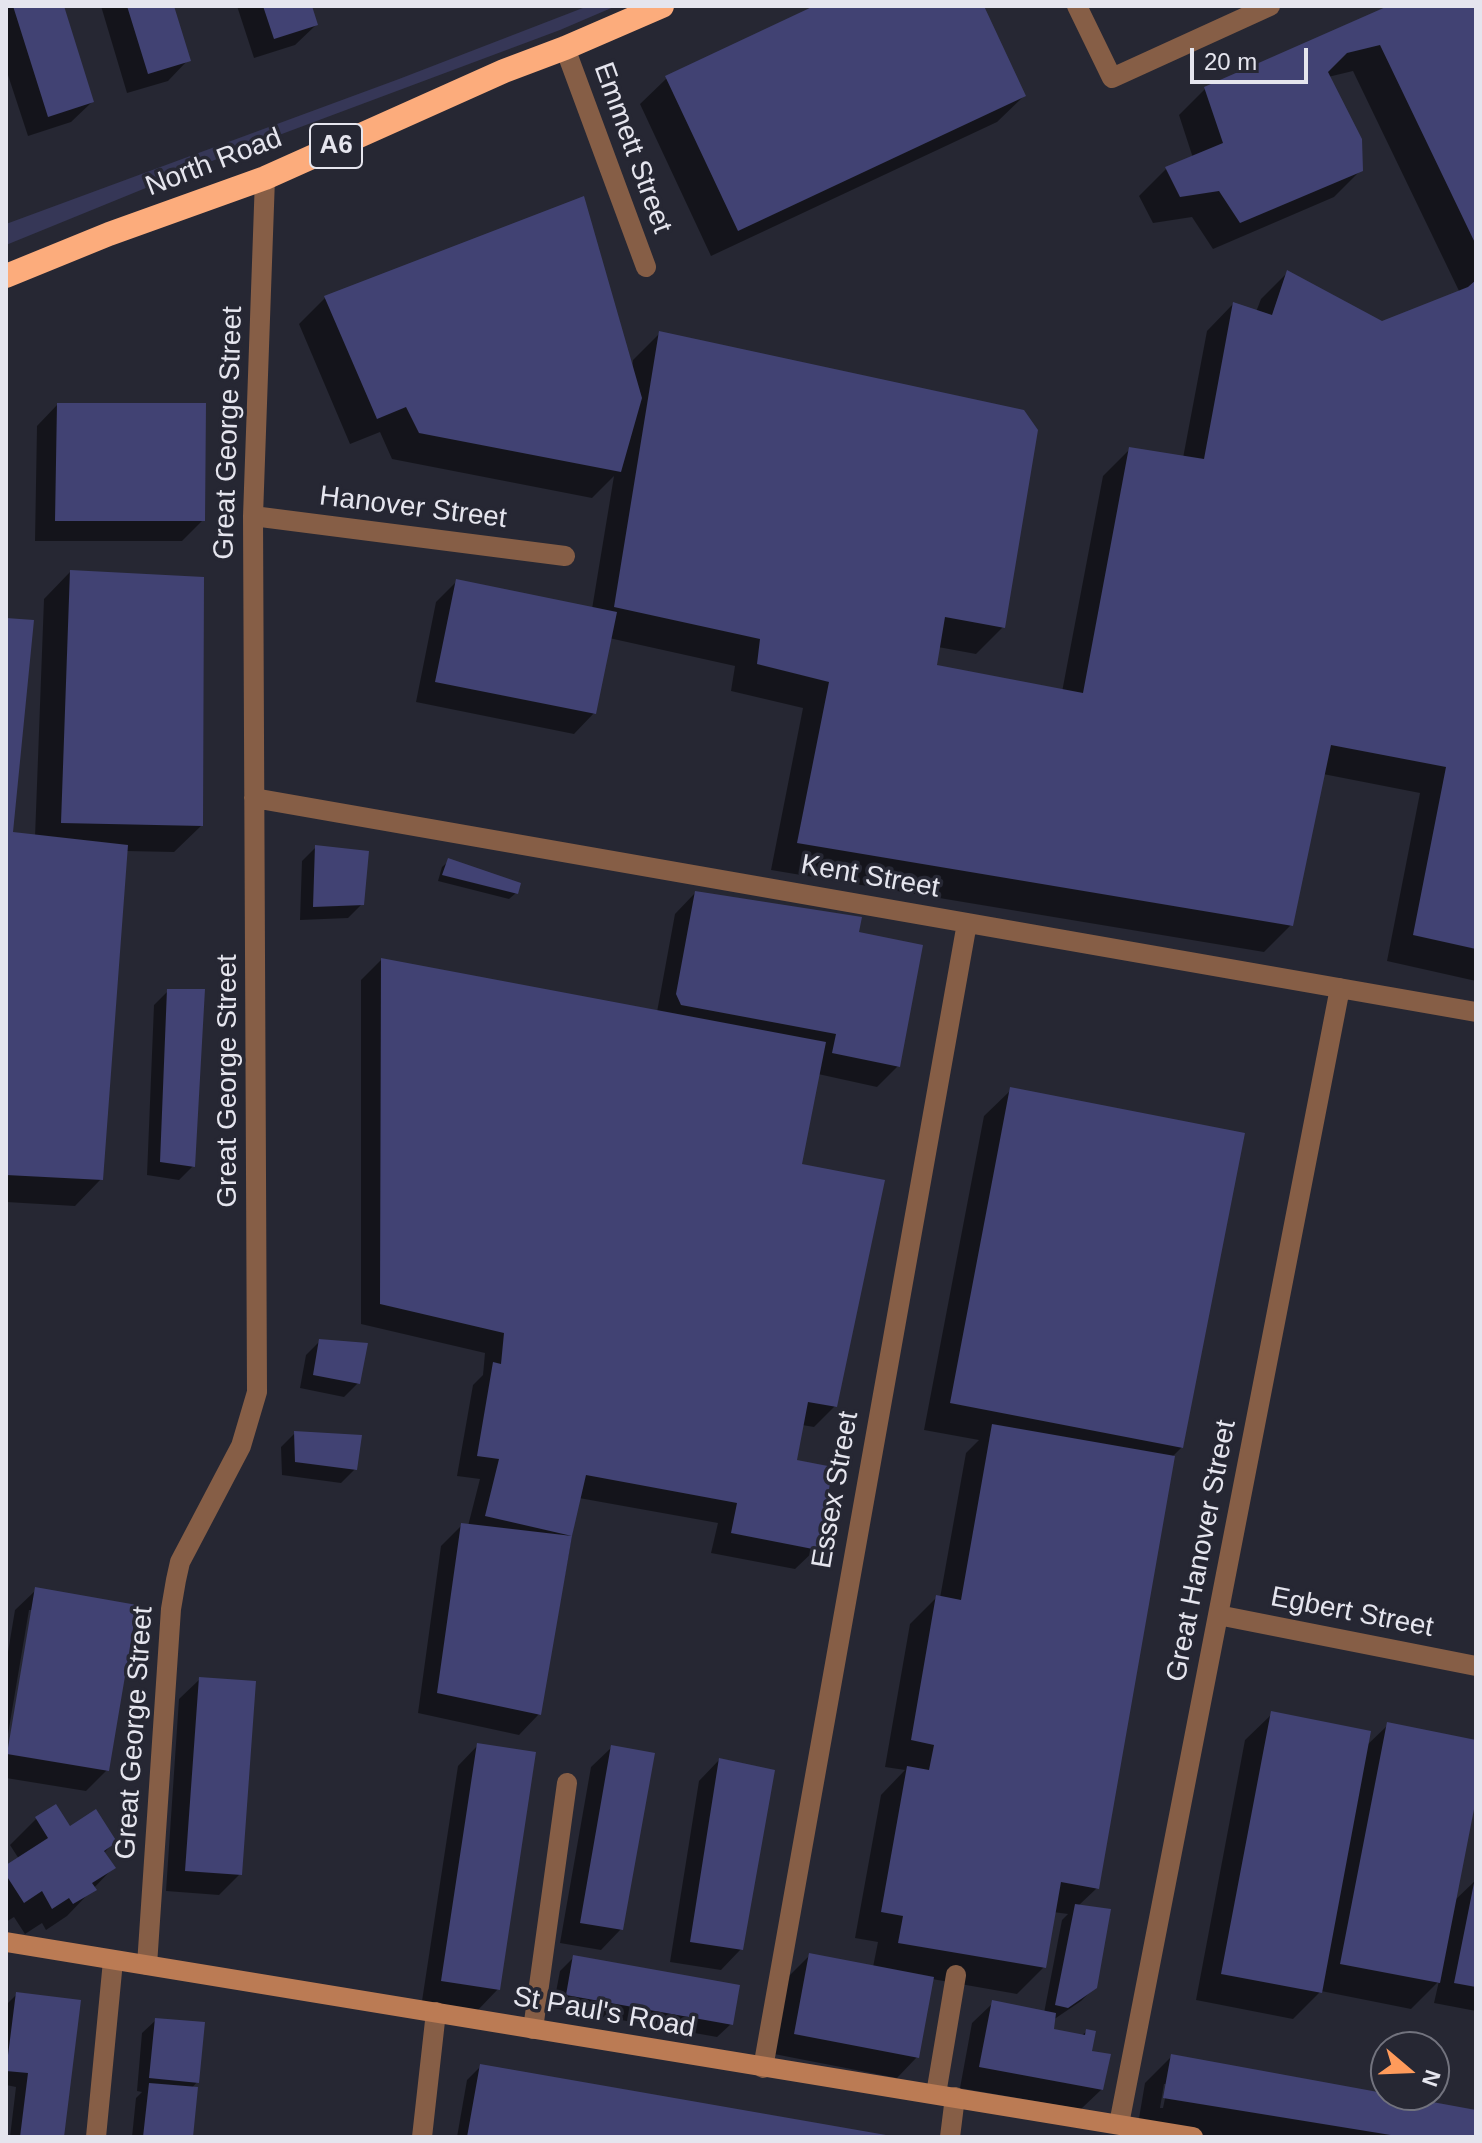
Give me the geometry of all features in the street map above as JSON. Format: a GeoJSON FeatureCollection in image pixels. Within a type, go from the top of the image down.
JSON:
{"type":"FeatureCollection","features":[{"type":"Feature","properties":{"kind":"highway","name":"North Road"},"geometry":{"type":"LineString","coordinates":[[6,276],[109,234],[265,178],[504,71],[662,6]]}},
{"type":"Feature","properties":{"kind":"street"},"geometry":{"type":"LineString","coordinates":[[1077,6],[1112,78],[1270,6]]}},
{"type":"Feature","properties":{"kind":"street","name":"Emmett Street"},"geometry":{"type":"LineString","coordinates":[[565,48],[646,267]]}},
{"type":"Feature","properties":{"kind":"street","name":"Great George Street"},"geometry":{"type":"LineString","coordinates":[[147,1965],[171,1609],[176,1580],[180,1562],[241,1446],[257,1392],[253,516],[265,178]]}},
{"type":"Feature","properties":{"kind":"street","name":"Hanover Street"},"geometry":{"type":"LineString","coordinates":[[253,516],[565,556]]}},
{"type":"Feature","properties":{"kind":"street","name":"Kent Street"},"geometry":{"type":"LineString","coordinates":[[254,798],[1476,1012]]}},
{"type":"Feature","properties":{"kind":"street","name":"Essex Street"},"geometry":{"type":"LineString","coordinates":[[763,2068],[967,923]]}},
{"type":"Feature","properties":{"kind":"street","name":"Great Hanover Street"},"geometry":{"type":"LineString","coordinates":[[1119,2124],[1340,988]]}},
{"type":"Feature","properties":{"kind":"street","name":"Egbert Street"},"geometry":{"type":"LineString","coordinates":[[1218,1615],[1476,1666]]}},
{"type":"Feature","properties":{"kind":"street"},"geometry":{"type":"LineString","coordinates":[[533,2029],[567,1783]]}},
{"type":"Feature","properties":{"kind":"street","name":"St Paul's Road"},"geometry":{"type":"LineString","coordinates":[[6,1942],[1193,2137]]}},
{"type":"Feature","properties":{"kind":"street"},"geometry":{"type":"LineString","coordinates":[[96,2137],[113,1961]]}},
{"type":"Feature","properties":{"kind":"street"},"geometry":{"type":"LineString","coordinates":[[950,2137],[946,2096],[956,1975]]}},
{"type":"Feature","properties":{"kind":"street"},"geometry":{"type":"LineString","coordinates":[[422,2137],[436,2012]]}},
{"type":"Feature","properties":{"kind":"shaded area"},"geometry":{"type":"Polygon","coordinates":[[[588,6],[616,6],[560,30],[239,150],[6,245],[6,224],[588,6]]]}},
{"type":"Feature","properties":{"kind":"building"},"geometry":{"type":"Polygon","coordinates":[[[13,6],[64,6],[94,102],[48,117],[13,6]]]}},
{"type":"Feature","properties":{"kind":"building"},"geometry":{"type":"Polygon","coordinates":[[[127,6],[174,6],[191,61],[148,74],[127,6]]]}},
{"type":"Feature","properties":{"kind":"building"},"geometry":{"type":"Polygon","coordinates":[[[263,6],[312,6],[318,25],[274,39],[263,6]]]}},
{"type":"Feature","properties":{"kind":"building"},"geometry":{"type":"Polygon","coordinates":[[[814,6],[984,6],[1026,96],[738,231],[665,76],[814,6]]]}},
{"type":"Feature","properties":{"kind":"building"},"geometry":{"type":"Polygon","coordinates":[[[1388,6],[1476,6],[1476,245],[1380,45],[1347,53],[1328,72],[1362,139],[1363,171],[1240,223],[1219,191],[1180,197],[1165,167],[1223,143],[1204,87],[1388,6]]]}},
{"type":"Feature","properties":{"kind":"building"},"geometry":{"type":"Polygon","coordinates":[[[584,196],[642,398],[621,472],[419,433],[406,407],[377,419],[324,296],[584,196]]]}},
{"type":"Feature","properties":{"kind":"building"},"geometry":{"type":"Polygon","coordinates":[[[1287,270],[1382,321],[1468,287],[1476,280],[1476,949],[1413,935],[1446,767],[1331,745],[1293,926],[797,843],[829,682],[757,664],[760,639],[614,607],[659,331],[1024,410],[1038,430],[1005,628],[945,617],[937,665],[1083,693],[1129,447],[1204,459],[1233,302],[1272,315],[1287,270]]]}},
{"type":"Feature","properties":{"kind":"building"},"geometry":{"type":"Polygon","coordinates":[[[57,403],[206,403],[205,521],[55,521],[57,403]]]}},
{"type":"Feature","properties":{"kind":"building"},"geometry":{"type":"Polygon","coordinates":[[[70,570],[204,577],[203,826],[61,823],[70,570]]]}},
{"type":"Feature","properties":{"kind":"building"},"geometry":{"type":"Polygon","coordinates":[[[456,579],[617,612],[596,714],[435,682],[456,579]]]}},
{"type":"Feature","properties":{"kind":"building"},"geometry":{"type":"Polygon","coordinates":[[[6,618],[34,620],[13,832],[128,845],[103,1180],[6,1175],[6,618]]]}},
{"type":"Feature","properties":{"kind":"building"},"geometry":{"type":"Polygon","coordinates":[[[315,845],[369,851],[364,905],[313,907],[315,845]]]}},
{"type":"Feature","properties":{"kind":"building"},"geometry":{"type":"Polygon","coordinates":[[[448,858],[521,883],[518,894],[442,875],[448,858]]]}},
{"type":"Feature","properties":{"kind":"building"},"geometry":{"type":"Polygon","coordinates":[[[695,891],[862,917],[859,932],[923,945],[900,1067],[832,1053],[836,1034],[681,1005],[676,994],[695,891]]]}},
{"type":"Feature","properties":{"kind":"building"},"geometry":{"type":"Polygon","coordinates":[[[381,958],[826,1042],[802,1164],[885,1180],[837,1407],[808,1402],[797,1460],[833,1467],[818,1550],[731,1533],[737,1503],[586,1475],[572,1536],[485,1516],[499,1459],[477,1456],[493,1362],[501,1364],[504,1333],[380,1304],[381,958]]]}},
{"type":"Feature","properties":{"kind":"building"},"geometry":{"type":"Polygon","coordinates":[[[167,989],[205,989],[195,1167],[160,1162],[167,989]]]}},
{"type":"Feature","properties":{"kind":"building"},"geometry":{"type":"Polygon","coordinates":[[[1010,1087],[1245,1133],[1183,1448],[950,1403],[1010,1087]]]}},
{"type":"Feature","properties":{"kind":"building"},"geometry":{"type":"Polygon","coordinates":[[[319,1339],[368,1343],[360,1384],[313,1375],[319,1339]]]}},
{"type":"Feature","properties":{"kind":"building"},"geometry":{"type":"Polygon","coordinates":[[[992,1424],[1175,1456],[1099,1889],[1061,1882],[1046,1968],[898,1943],[903,1916],[881,1912],[907,1766],[929,1770],[934,1745],[911,1740],[936,1595],[961,1600],[992,1424]]]}},
{"type":"Feature","properties":{"kind":"building"},"geometry":{"type":"Polygon","coordinates":[[[294,1431],[362,1435],[357,1470],[295,1462],[294,1431]]]}},
{"type":"Feature","properties":{"kind":"building"},"geometry":{"type":"Polygon","coordinates":[[[461,1523],[572,1536],[541,1715],[437,1693],[461,1523]]]}},
{"type":"Feature","properties":{"kind":"building"},"geometry":{"type":"Polygon","coordinates":[[[35,1587],[137,1605],[109,1771],[7,1754],[35,1587]]]}},
{"type":"Feature","properties":{"kind":"building"},"geometry":{"type":"Polygon","coordinates":[[[199,1677],[256,1681],[242,1875],[185,1871],[199,1677]]]}},
{"type":"Feature","properties":{"kind":"building"},"geometry":{"type":"Polygon","coordinates":[[[1271,1711],[1371,1731],[1322,1993],[1221,1974],[1271,1711]]]}},
{"type":"Feature","properties":{"kind":"building"},"geometry":{"type":"Polygon","coordinates":[[[1387,1722],[1476,1740],[1476,1799],[1440,1983],[1340,1964],[1387,1722]]]}},
{"type":"Feature","properties":{"kind":"building"},"geometry":{"type":"Polygon","coordinates":[[[477,1743],[536,1752],[500,1990],[441,1981],[477,1743]]]}},
{"type":"Feature","properties":{"kind":"building"},"geometry":{"type":"Polygon","coordinates":[[[611,1745],[655,1753],[623,1930],[580,1923],[611,1745]]]}},
{"type":"Feature","properties":{"kind":"building"},"geometry":{"type":"Polygon","coordinates":[[[719,1758],[775,1770],[743,1950],[690,1942],[719,1758]]]}},
{"type":"Feature","properties":{"kind":"building"},"geometry":{"type":"Polygon","coordinates":[[[56,1804],[70,1826],[96,1809],[117,1842],[104,1851],[116,1868],[92,1883],[97,1890],[73,1904],[69,1898],[52,1909],[42,1891],[24,1903],[6,1875],[6,1865],[48,1838],[35,1817],[56,1804]]]}},
{"type":"Feature","properties":{"kind":"building"},"geometry":{"type":"Polygon","coordinates":[[[1476,1878],[1476,1987],[1454,1983],[1476,1878]]]}},
{"type":"Feature","properties":{"kind":"building"},"geometry":{"type":"Polygon","coordinates":[[[1075,1904],[1111,1909],[1097,1988],[1068,2008],[1055,2005],[1075,1904]]]}},
{"type":"Feature","properties":{"kind":"building"},"geometry":{"type":"Polygon","coordinates":[[[809,1953],[934,1977],[919,2058],[794,2034],[809,1953]]]}},
{"type":"Feature","properties":{"kind":"building"},"geometry":{"type":"Polygon","coordinates":[[[573,1955],[740,1985],[733,2025],[566,1995],[573,1955]]]}},
{"type":"Feature","properties":{"kind":"building"},"geometry":{"type":"Polygon","coordinates":[[[16,1992],[81,2000],[64,2137],[20,2137],[28,2073],[6,2071],[16,1992]]]}},
{"type":"Feature","properties":{"kind":"building"},"geometry":{"type":"Polygon","coordinates":[[[992,2000],[1056,2013],[1054,2029],[1085,2035],[1086,2029],[1096,2031],[1092,2051],[1111,2054],[1103,2090],[979,2067],[992,2000]]]}},
{"type":"Feature","properties":{"kind":"building"},"geometry":{"type":"Polygon","coordinates":[[[155,2018],[205,2022],[199,2083],[149,2078],[155,2018]]]}},
{"type":"Feature","properties":{"kind":"building"},"geometry":{"type":"Polygon","coordinates":[[[1171,2054],[1370,2091],[1370,2111],[1450,2111],[1450,2105],[1476,2110],[1476,2137],[1403,2137],[1163,2098],[1171,2054]]]}},
{"type":"Feature","properties":{"kind":"building"},"geometry":{"type":"Polygon","coordinates":[[[480,2064],[886,2135],[886,2137],[467,2137],[480,2064]]]}},
{"type":"Feature","properties":{"kind":"building"},"geometry":{"type":"Polygon","coordinates":[[[149,2083],[198,2087],[193,2137],[143,2137],[149,2083]]]}}]}
